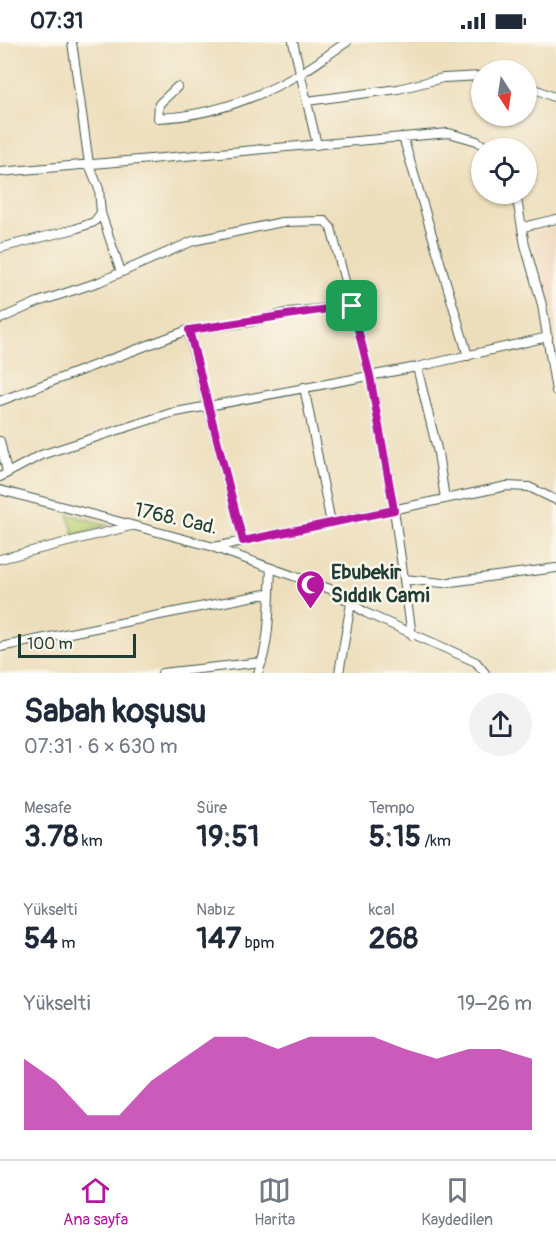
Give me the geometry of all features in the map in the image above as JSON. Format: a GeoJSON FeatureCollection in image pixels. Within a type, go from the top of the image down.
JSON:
{"type":"FeatureCollection","features":[{"type":"Feature","properties":{"kind":"street"},"geometry":{"type":"LineString","coordinates":[[72,42],[89,164],[99,189],[101,213],[121,272]]}},
{"type":"Feature","properties":{"kind":"street"},"geometry":{"type":"LineString","coordinates":[[293,42],[317,145]]}},
{"type":"Feature","properties":{"kind":"street"},"geometry":{"type":"LineString","coordinates":[[177,87],[159,104],[158,118],[187,117],[228,106],[301,73],[347,42]]}},
{"type":"Feature","properties":{"kind":"street"},"geometry":{"type":"LineString","coordinates":[[307,101],[398,89],[443,78],[471,77]]}},
{"type":"Feature","properties":{"kind":"street"},"geometry":{"type":"LineString","coordinates":[[537,90],[556,98]]}},
{"type":"Feature","properties":{"kind":"street"},"geometry":{"type":"LineString","coordinates":[[0,172],[449,133],[471,139]]}},
{"type":"Feature","properties":{"kind":"street"},"geometry":{"type":"LineString","coordinates":[[404,137],[468,356]]}},
{"type":"Feature","properties":{"kind":"street"},"geometry":{"type":"LineString","coordinates":[[518,204],[554,356],[556,391]]}},
{"type":"Feature","properties":{"kind":"street"},"geometry":{"type":"LineString","coordinates":[[0,248],[85,226],[94,222],[101,213]]}},
{"type":"Feature","properties":{"kind":"street"},"geometry":{"type":"LineString","coordinates":[[523,226],[556,219]]}},
{"type":"Feature","properties":{"kind":"street"},"geometry":{"type":"LineString","coordinates":[[0,319],[193,241],[282,222],[325,221],[331,228],[370,376],[394,510],[412,635]]}},
{"type":"Feature","properties":{"kind":"street"},"geometry":{"type":"LineString","coordinates":[[0,401],[189,330],[251,322],[289,312],[352,306]]}},
{"type":"Feature","properties":{"kind":"street"},"geometry":{"type":"LineString","coordinates":[[189,330],[243,541]]}},
{"type":"Feature","properties":{"kind":"street"},"geometry":{"type":"LineString","coordinates":[[0,441],[4,474],[52,452],[171,413],[417,367],[548,338]]}},
{"type":"Feature","properties":{"kind":"street"},"geometry":{"type":"LineString","coordinates":[[417,367],[438,453],[445,499]]}},
{"type":"Feature","properties":{"kind":"street"},"geometry":{"type":"LineString","coordinates":[[304,387],[331,523]]}},
{"type":"Feature","properties":{"kind":"street","name":"1768. Cad."},"geometry":{"type":"LineString","coordinates":[[0,490],[214,547],[507,486],[529,487],[556,500]]}},
{"type":"Feature","properties":{"kind":"street"},"geometry":{"type":"LineString","coordinates":[[0,559],[132,526]]}},
{"type":"Feature","properties":{"kind":"street"},"geometry":{"type":"LineString","coordinates":[[214,547],[330,589],[351,603],[412,635],[476,662],[486,673]]}},
{"type":"Feature","properties":{"kind":"street"},"geometry":{"type":"LineString","coordinates":[[258,673],[262,662],[271,568]]}},
{"type":"Feature","properties":{"kind":"street"},"geometry":{"type":"LineString","coordinates":[[404,579],[443,582],[554,572]]}},
{"type":"Feature","properties":{"kind":"street"},"geometry":{"type":"LineString","coordinates":[[1,644],[270,593]]}},
{"type":"Feature","properties":{"kind":"street"},"geometry":{"type":"LineString","coordinates":[[339,673],[351,603]]}},
{"type":"Feature","properties":{"kind":"street"},"geometry":{"type":"LineString","coordinates":[[162,673],[262,662]]}},
{"type":"Feature","properties":{"kind":"shaded area"},"geometry":{"type":"Polygon","coordinates":[[[556,229],[556,335],[536,234],[556,229]]]}},
{"type":"Feature","properties":{"kind":"green space"},"geometry":{"type":"Polygon","coordinates":[[[68,514],[107,525],[74,535],[68,514]]]}},
{"type":"Feature","properties":{"kind":"place","name":"Ebubekir Sıddık Cami"},"geometry":{"type":"Point","coordinates":[310,610]}},
{"type":"Feature","properties":{"kind":"route"},"geometry":{"type":"LineString","coordinates":[[352,306],[370,376],[394,510],[243,541],[189,330],[251,322],[289,312],[352,306]]}}]}
